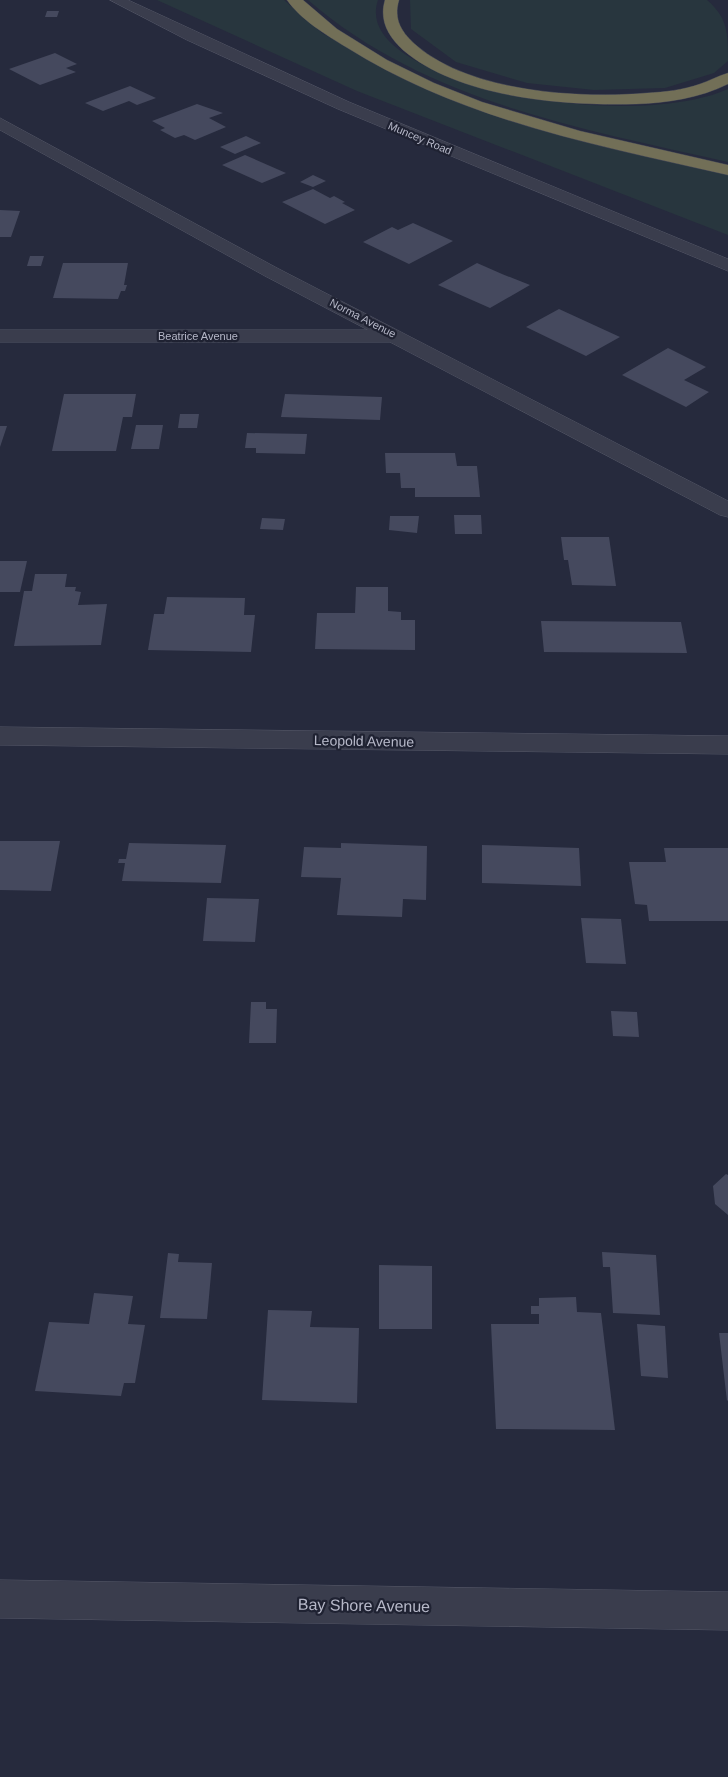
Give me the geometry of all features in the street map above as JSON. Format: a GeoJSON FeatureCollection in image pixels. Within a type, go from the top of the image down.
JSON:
{"type":"FeatureCollection","features":[{"type":"Feature","properties":{"kind":"highway"},"geometry":{"type":"LineString","coordinates":[[294,0],[322,25],[356,48],[440,91],[549,127],[728,170]]}},
{"type":"Feature","properties":{"kind":"highway"},"geometry":{"type":"LineString","coordinates":[[392,0],[388,17],[392,26],[406,45],[416,53],[466,78],[507,88],[573,97],[638,98],[692,91],[728,78]]}},
{"type":"Feature","properties":{"kind":"street","name":"Muncey Road"},"geometry":{"type":"LineString","coordinates":[[117,0],[199,41],[337,104],[728,266]]}},
{"type":"Feature","properties":{"kind":"street","name":"Norma Avenue"},"geometry":{"type":"LineString","coordinates":[[0,123],[271,272],[728,510]]}},
{"type":"Feature","properties":{"kind":"street","name":"Beatrice Avenue"},"geometry":{"type":"LineString","coordinates":[[0,336],[396,336]]}},
{"type":"Feature","properties":{"kind":"street","name":"Leopold Avenue"},"geometry":{"type":"LineString","coordinates":[[0,736],[728,746]]}},
{"type":"Feature","properties":{"kind":"street","name":"Bay Shore Avenue"},"geometry":{"type":"LineString","coordinates":[[0,1598],[728,1611]]}},
{"type":"Feature","properties":{"kind":"shaded area"},"geometry":{"type":"Polygon","coordinates":[[[157,0],[284,0],[322,33],[393,74],[478,110],[614,147],[728,174],[728,235],[357,91],[157,0]]]}},
{"type":"Feature","properties":{"kind":"shaded area"},"geometry":{"type":"Polygon","coordinates":[[[308,0],[378,0],[376,14],[379,28],[398,49],[428,67],[467,83],[511,94],[559,102],[607,106],[653,105],[694,100],[728,89],[728,162],[561,123],[454,87],[403,64],[354,35],[308,0]]]}},
{"type":"Feature","properties":{"kind":"shaded area"},"geometry":{"type":"Polygon","coordinates":[[[410,0],[707,0],[723,20],[728,42],[728,61],[714,73],[665,88],[594,90],[527,83],[456,62],[411,29],[410,0]]]}},
{"type":"Feature","properties":{"kind":"building"},"geometry":{"type":"Polygon","coordinates":[[[47,11],[59,11],[57,17],[45,17],[47,11]]]}},
{"type":"Feature","properties":{"kind":"building"},"geometry":{"type":"Polygon","coordinates":[[[55,53],[77,64],[66,68],[76,72],[40,85],[9,69],[55,53]]]}},
{"type":"Feature","properties":{"kind":"building"},"geometry":{"type":"Polygon","coordinates":[[[130,86],[156,98],[137,105],[129,101],[103,111],[85,103],[130,86]]]}},
{"type":"Feature","properties":{"kind":"building"},"geometry":{"type":"Polygon","coordinates":[[[197,104],[223,113],[209,118],[226,127],[195,140],[184,135],[175,138],[160,130],[165,128],[152,121],[197,104]]]}},
{"type":"Feature","properties":{"kind":"building"},"geometry":{"type":"Polygon","coordinates":[[[246,136],[261,143],[235,154],[220,147],[246,136]]]}},
{"type":"Feature","properties":{"kind":"building"},"geometry":{"type":"Polygon","coordinates":[[[245,155],[286,173],[262,183],[222,165],[245,155]]]}},
{"type":"Feature","properties":{"kind":"building"},"geometry":{"type":"Polygon","coordinates":[[[313,175],[326,181],[313,187],[300,182],[313,175]]]}},
{"type":"Feature","properties":{"kind":"building"},"geometry":{"type":"Polygon","coordinates":[[[313,189],[330,198],[334,196],[355,210],[325,224],[282,202],[313,189]]]}},
{"type":"Feature","properties":{"kind":"building"},"geometry":{"type":"Polygon","coordinates":[[[0,210],[20,211],[11,237],[0,237],[0,210]]]}},
{"type":"Feature","properties":{"kind":"building"},"geometry":{"type":"Polygon","coordinates":[[[413,223],[453,241],[409,264],[363,242],[392,227],[398,230],[413,223]]]}},
{"type":"Feature","properties":{"kind":"building"},"geometry":{"type":"Polygon","coordinates":[[[30,256],[44,256],[41,266],[27,266],[30,256]]]}},
{"type":"Feature","properties":{"kind":"building"},"geometry":{"type":"Polygon","coordinates":[[[63,263],[128,263],[124,285],[127,285],[125,291],[121,291],[118,299],[53,298],[63,263]]]}},
{"type":"Feature","properties":{"kind":"building"},"geometry":{"type":"Polygon","coordinates":[[[477,263],[530,285],[490,308],[438,285],[477,263]]]}},
{"type":"Feature","properties":{"kind":"building"},"geometry":{"type":"Polygon","coordinates":[[[559,309],[620,337],[586,356],[526,327],[559,309]]]}},
{"type":"Feature","properties":{"kind":"building"},"geometry":{"type":"Polygon","coordinates":[[[668,348],[706,367],[684,380],[709,392],[686,407],[622,375],[668,348]]]}},
{"type":"Feature","properties":{"kind":"building"},"geometry":{"type":"Polygon","coordinates":[[[64,394],[136,394],[132,417],[123,417],[116,451],[52,451],[64,394]]]}},
{"type":"Feature","properties":{"kind":"building"},"geometry":{"type":"Polygon","coordinates":[[[285,394],[382,397],[380,420],[281,417],[285,394]]]}},
{"type":"Feature","properties":{"kind":"building"},"geometry":{"type":"Polygon","coordinates":[[[180,414],[199,414],[197,428],[178,428],[180,414]]]}},
{"type":"Feature","properties":{"kind":"building"},"geometry":{"type":"Polygon","coordinates":[[[136,425],[163,425],[159,449],[131,449],[136,425]]]}},
{"type":"Feature","properties":{"kind":"building"},"geometry":{"type":"Polygon","coordinates":[[[0,426],[7,426],[0,447],[0,426]]]}},
{"type":"Feature","properties":{"kind":"building"},"geometry":{"type":"Polygon","coordinates":[[[247,433],[307,434],[305,454],[256,453],[256,448],[245,448],[247,433]]]}},
{"type":"Feature","properties":{"kind":"building"},"geometry":{"type":"Polygon","coordinates":[[[385,453],[455,453],[457,466],[477,466],[480,497],[415,497],[415,488],[401,488],[400,473],[386,473],[385,453]]]}},
{"type":"Feature","properties":{"kind":"building"},"geometry":{"type":"Polygon","coordinates":[[[454,515],[481,515],[482,534],[455,534],[454,515]]]}},
{"type":"Feature","properties":{"kind":"building"},"geometry":{"type":"Polygon","coordinates":[[[390,516],[419,516],[417,533],[389,530],[390,516]]]}},
{"type":"Feature","properties":{"kind":"building"},"geometry":{"type":"Polygon","coordinates":[[[262,518],[285,519],[283,530],[260,529],[262,518]]]}},
{"type":"Feature","properties":{"kind":"building"},"geometry":{"type":"Polygon","coordinates":[[[561,537],[609,537],[616,586],[572,585],[568,560],[564,560],[561,537]]]}},
{"type":"Feature","properties":{"kind":"building"},"geometry":{"type":"Polygon","coordinates":[[[0,561],[27,561],[20,592],[0,592],[0,561]]]}},
{"type":"Feature","properties":{"kind":"building"},"geometry":{"type":"Polygon","coordinates":[[[35,574],[67,574],[65,587],[76,587],[75,591],[81,592],[78,605],[107,604],[101,645],[14,646],[24,591],[32,591],[35,574]]]}},
{"type":"Feature","properties":{"kind":"building"},"geometry":{"type":"Polygon","coordinates":[[[356,587],[388,587],[388,611],[401,612],[401,620],[415,620],[415,650],[315,649],[317,613],[355,613],[356,587]]]}},
{"type":"Feature","properties":{"kind":"building"},"geometry":{"type":"Polygon","coordinates":[[[167,597],[245,598],[244,615],[255,615],[251,652],[148,650],[154,614],[164,614],[167,597]]]}},
{"type":"Feature","properties":{"kind":"building"},"geometry":{"type":"Polygon","coordinates":[[[541,621],[681,622],[687,653],[544,652],[541,621]]]}},
{"type":"Feature","properties":{"kind":"building"},"geometry":{"type":"Polygon","coordinates":[[[0,841],[60,841],[51,891],[0,890],[0,841]]]}},
{"type":"Feature","properties":{"kind":"building"},"geometry":{"type":"Polygon","coordinates":[[[129,843],[226,845],[221,883],[122,881],[125,863],[118,863],[119,859],[126,859],[129,843]]]}},
{"type":"Feature","properties":{"kind":"building"},"geometry":{"type":"Polygon","coordinates":[[[341,843],[427,846],[426,900],[403,899],[402,917],[337,915],[341,878],[301,877],[304,847],[341,848],[341,843]]]}},
{"type":"Feature","properties":{"kind":"building"},"geometry":{"type":"Polygon","coordinates":[[[482,845],[579,848],[581,886],[482,883],[482,845]]]}},
{"type":"Feature","properties":{"kind":"building"},"geometry":{"type":"Polygon","coordinates":[[[664,848],[728,848],[728,921],[649,921],[647,905],[635,904],[629,862],[666,862],[664,848]]]}},
{"type":"Feature","properties":{"kind":"building"},"geometry":{"type":"Polygon","coordinates":[[[207,898],[259,899],[255,942],[203,941],[207,898]]]}},
{"type":"Feature","properties":{"kind":"building"},"geometry":{"type":"Polygon","coordinates":[[[581,918],[621,919],[626,964],[586,963],[581,918]]]}},
{"type":"Feature","properties":{"kind":"building"},"geometry":{"type":"Polygon","coordinates":[[[251,1002],[266,1002],[266,1009],[277,1009],[276,1043],[249,1043],[251,1002]]]}},
{"type":"Feature","properties":{"kind":"building"},"geometry":{"type":"Polygon","coordinates":[[[611,1011],[637,1012],[639,1037],[613,1036],[611,1011]]]}},
{"type":"Feature","properties":{"kind":"building"},"geometry":{"type":"Polygon","coordinates":[[[726,1174],[728,1175],[728,1215],[715,1204],[713,1186],[726,1174]]]}},
{"type":"Feature","properties":{"kind":"building"},"geometry":{"type":"Polygon","coordinates":[[[602,1252],[656,1255],[660,1315],[613,1313],[610,1267],[603,1267],[602,1252]]]}},
{"type":"Feature","properties":{"kind":"building"},"geometry":{"type":"Polygon","coordinates":[[[168,1253],[179,1254],[178,1262],[212,1263],[207,1319],[160,1318],[168,1253]]]}},
{"type":"Feature","properties":{"kind":"building"},"geometry":{"type":"Polygon","coordinates":[[[379,1265],[432,1266],[432,1329],[379,1329],[379,1265]]]}},
{"type":"Feature","properties":{"kind":"building"},"geometry":{"type":"Polygon","coordinates":[[[94,1293],[133,1296],[128,1324],[145,1325],[135,1383],[124,1383],[121,1396],[35,1391],[49,1322],[89,1324],[94,1293]]]}},
{"type":"Feature","properties":{"kind":"building"},"geometry":{"type":"Polygon","coordinates":[[[576,1297],[577,1312],[601,1313],[615,1430],[496,1429],[491,1324],[539,1324],[539,1314],[531,1314],[531,1306],[539,1306],[539,1298],[576,1297]]]}},
{"type":"Feature","properties":{"kind":"building"},"geometry":{"type":"Polygon","coordinates":[[[268,1310],[312,1311],[310,1327],[359,1328],[357,1403],[262,1400],[268,1310]]]}},
{"type":"Feature","properties":{"kind":"building"},"geometry":{"type":"Polygon","coordinates":[[[637,1324],[665,1326],[668,1378],[641,1376],[637,1324]]]}},
{"type":"Feature","properties":{"kind":"building"},"geometry":{"type":"Polygon","coordinates":[[[719,1333],[728,1333],[727,1401],[719,1333]]]}}]}
